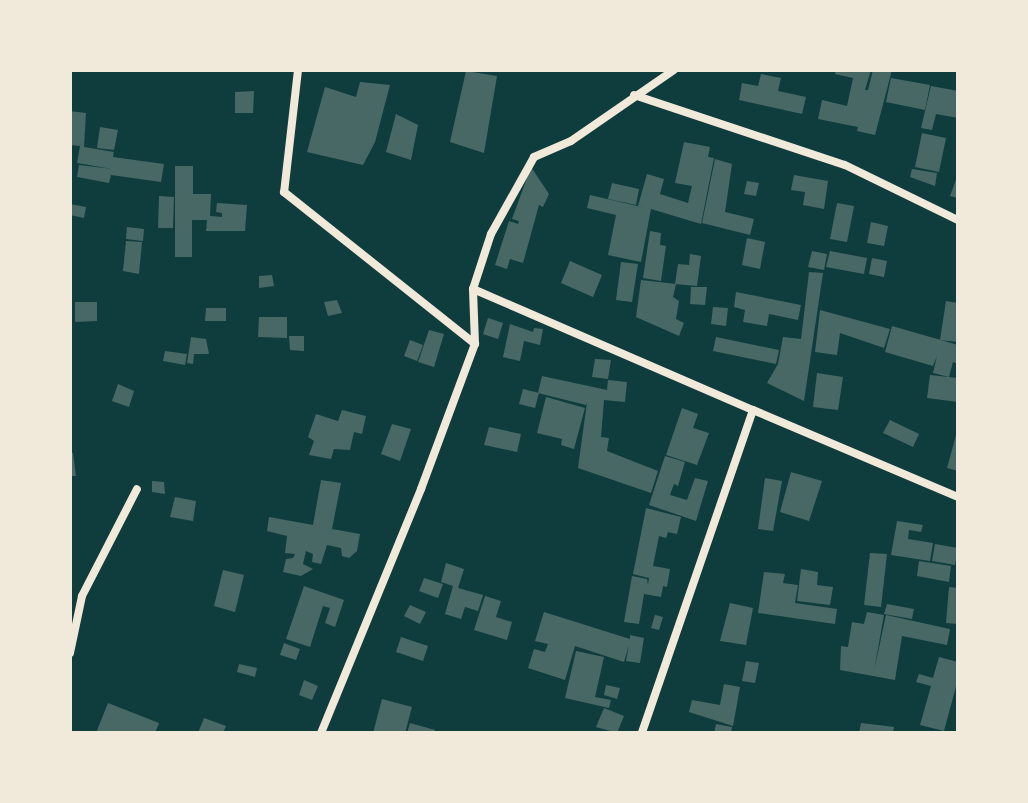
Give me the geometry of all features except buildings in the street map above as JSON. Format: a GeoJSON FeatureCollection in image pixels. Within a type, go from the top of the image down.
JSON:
{"type":"FeatureCollection","features":[{"type":"Feature","properties":{"kind":"street"},"geometry":{"type":"LineString","coordinates":[[298,70],[284,192],[475,344]]}},
{"type":"Feature","properties":{"kind":"street"},"geometry":{"type":"LineString","coordinates":[[321,733],[421,489],[475,344],[473,289],[491,234],[534,157],[571,141],[674,70]]}},
{"type":"Feature","properties":{"kind":"street"},"geometry":{"type":"LineString","coordinates":[[634,95],[845,165],[958,220]]}},
{"type":"Feature","properties":{"kind":"street"},"geometry":{"type":"LineString","coordinates":[[473,289],[958,497]]}},
{"type":"Feature","properties":{"kind":"street"},"geometry":{"type":"LineString","coordinates":[[642,733],[753,410]]}},
{"type":"Feature","properties":{"kind":"street"},"geometry":{"type":"LineString","coordinates":[[70,653],[82,596],[137,489]]}}]}
